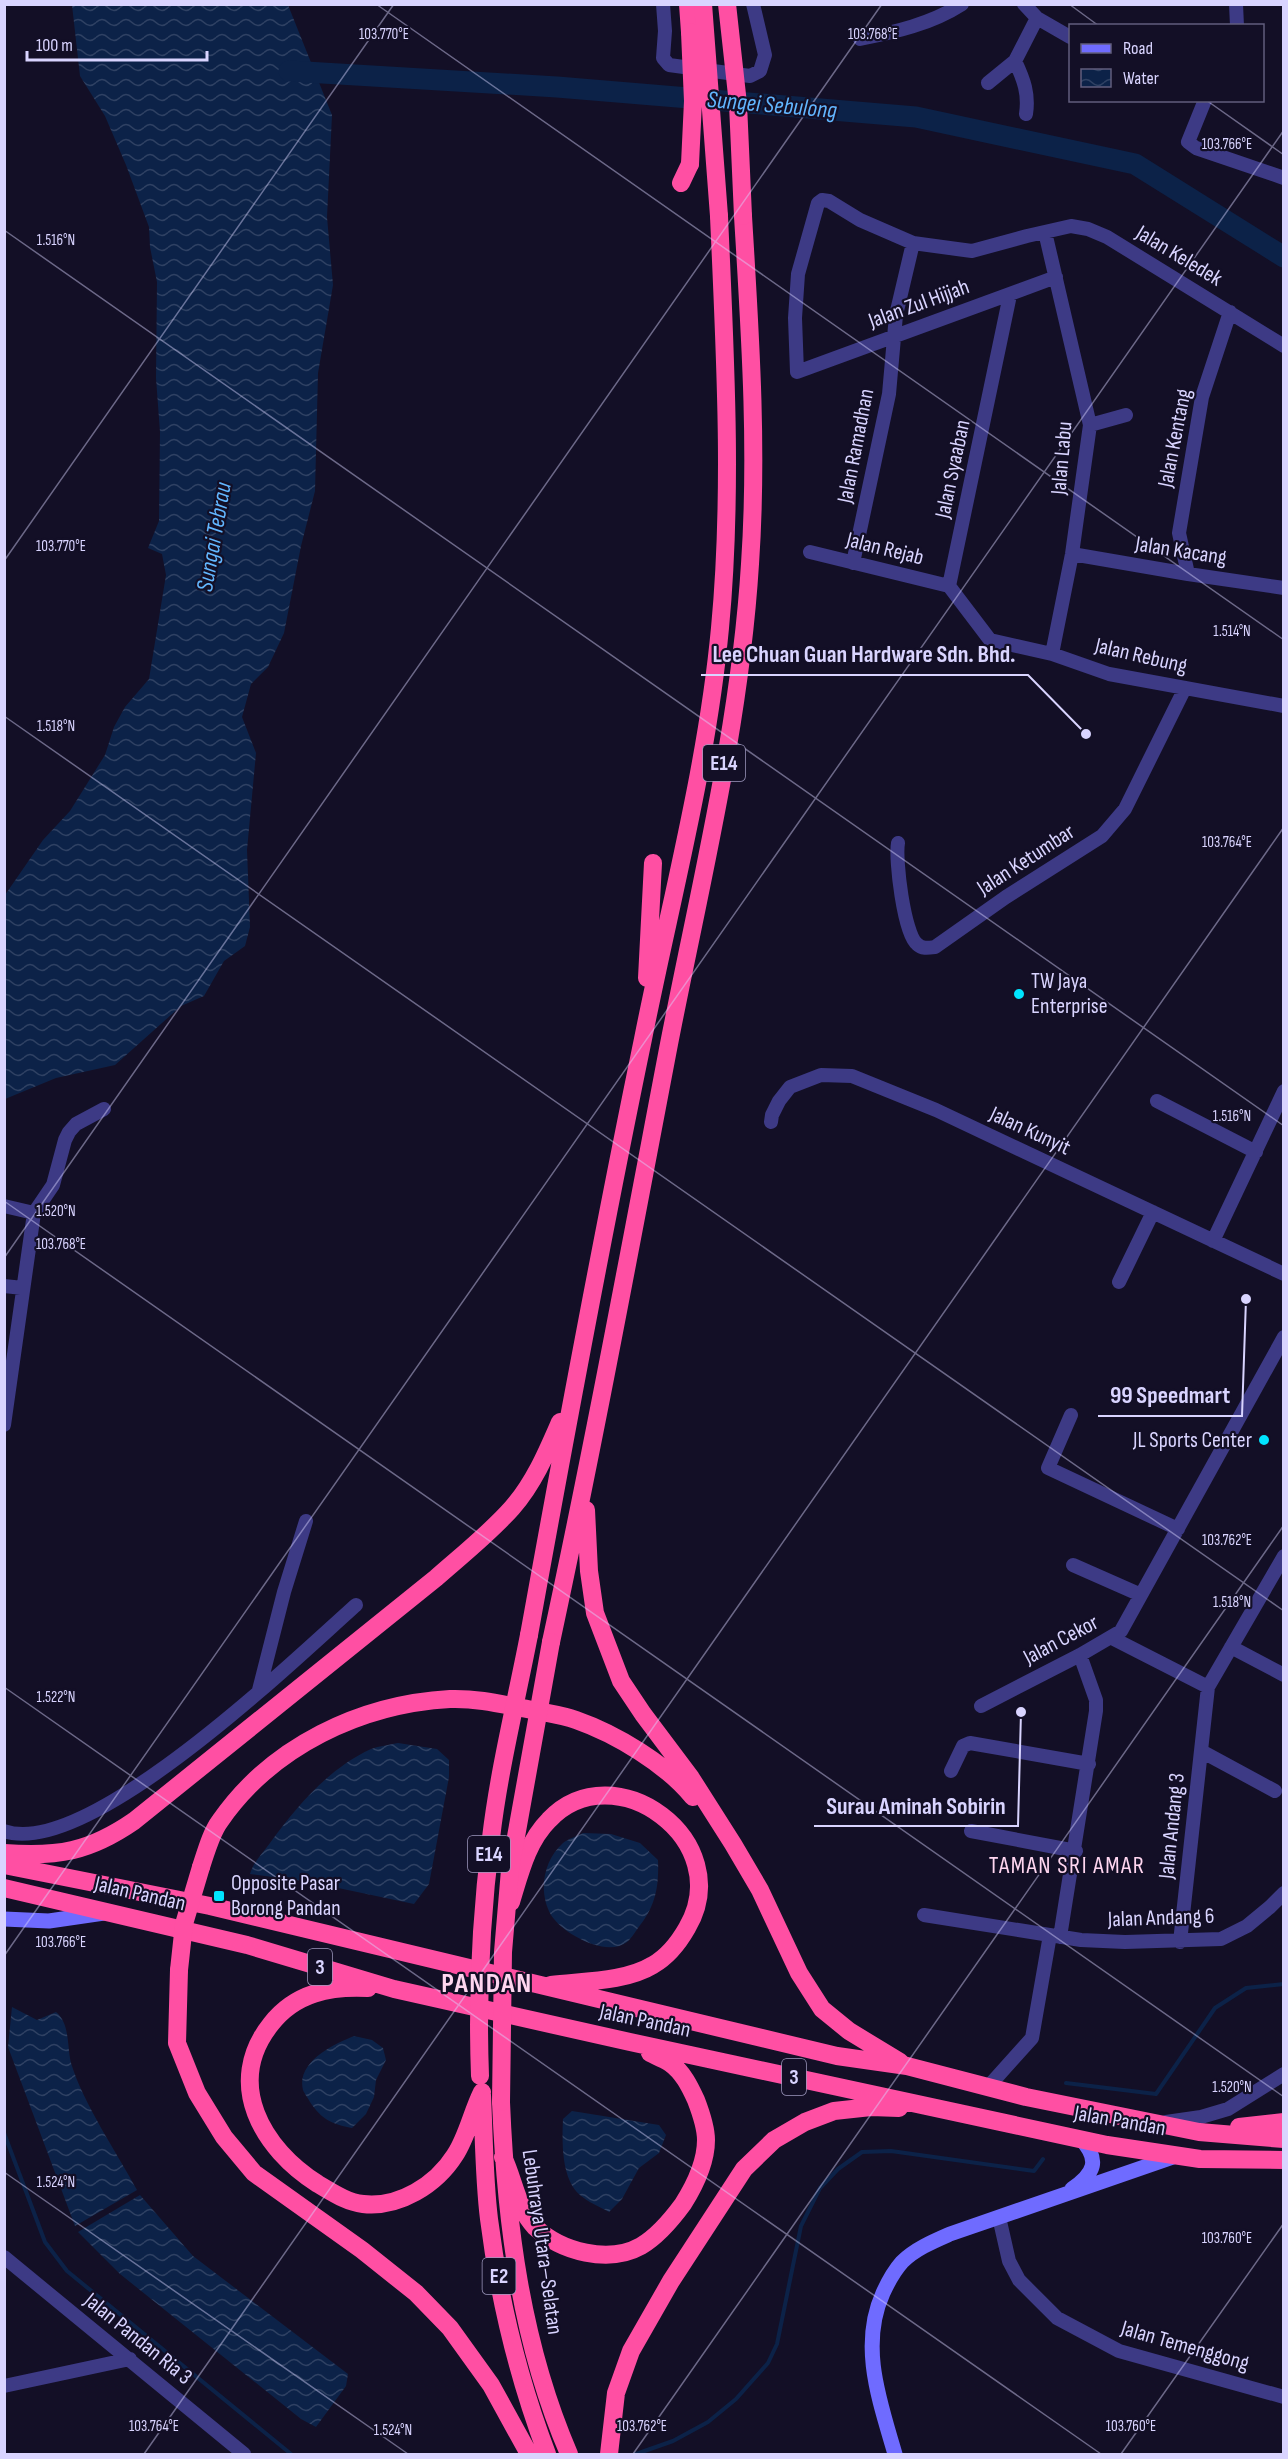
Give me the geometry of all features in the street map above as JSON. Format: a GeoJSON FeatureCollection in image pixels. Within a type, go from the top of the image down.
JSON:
{"type":"FeatureCollection","features":[{"type":"Feature","properties":{"kind":"highway"},"geometry":{"type":"LineString","coordinates":[[681,183],[690,164],[693,101],[688,4]]}},
{"type":"Feature","properties":{"kind":"highway","name":"E14"},"geometry":{"type":"LineString","coordinates":[[481,2084],[478,2014],[480,1952],[491,1837],[572,1396],[644,1034],[692,810],[720,629],[725,559],[727,391],[719,216],[703,4]]}},
{"type":"Feature","properties":{"kind":"highway","name":"E14"},"geometry":{"type":"LineString","coordinates":[[507,1918],[515,1833],[715,817],[744,638],[751,552],[753,398],[738,104],[727,4]]}},
{"type":"Feature","properties":{"kind":"highway"},"geometry":{"type":"LineString","coordinates":[[644,1034],[653,863]]}},
{"type":"Feature","properties":{"kind":"highway"},"geometry":{"type":"LineString","coordinates":[[4,1853],[39,1855],[85,1848],[116,1834],[168,1795],[436,1578],[512,1508],[543,1460],[572,1396]]}},
{"type":"Feature","properties":{"kind":"highway"},"geometry":{"type":"LineString","coordinates":[[585,1484],[589,1572],[595,1613],[621,1681],[691,1778],[733,1844],[760,1890],[800,1973],[822,2008],[849,2031],[907,2066]]}},
{"type":"Feature","properties":{"kind":"highway"},"geometry":{"type":"LineString","coordinates":[[529,2454],[491,2385],[450,2328],[416,2293],[362,2250],[254,2173],[224,2137],[197,2093],[177,2043],[179,1970],[184,1924],[201,1867],[219,1822],[253,1782],[293,1749],[336,1726],[368,1714],[397,1705],[451,1699],[484,1701],[562,1716],[608,1733],[674,1777],[733,1844]]}},
{"type":"Feature","properties":{"kind":"highway"},"geometry":{"type":"LineString","coordinates":[[507,1918],[524,1861],[537,1835],[562,1809],[591,1798],[625,1798],[644,1804],[659,1813],[675,1827],[696,1863],[699,1901],[693,1918],[681,1938],[654,1964],[622,1976],[539,1986]]}},
{"type":"Feature","properties":{"kind":"highway","name":"Jalan Pandan"},"geometry":{"type":"LineString","coordinates":[[4,1865],[210,1906],[837,2056],[907,2066],[1026,2097],[1199,2132],[1284,2139]]}},
{"type":"Feature","properties":{"kind":"highway","name":"Jalan Pandan"},"geometry":{"type":"LineString","coordinates":[[4,1888],[247,1945],[394,1989],[1081,2139],[1200,2159],[1284,2160]]}},
{"type":"Feature","properties":{"kind":"highway","name":"Lebuhraya Utara–Selatan"},"geometry":{"type":"LineString","coordinates":[[507,1918],[503,1952],[501,2102],[503,2157],[522,2303],[554,2418],[569,2454]]}},
{"type":"Feature","properties":{"kind":"highway"},"geometry":{"type":"LineString","coordinates":[[394,1989],[347,1987],[317,1992],[299,1998],[281,2011],[265,2031],[251,2067],[252,2105],[266,2137],[290,2164],[339,2196],[363,2204],[395,2202],[429,2182],[456,2154],[481,2084]]}},
{"type":"Feature","properties":{"kind":"highway"},"geometry":{"type":"LineString","coordinates":[[503,2157],[512,2176],[518,2198],[528,2217],[544,2234],[563,2245],[582,2252],[624,2253],[655,2236],[676,2214],[700,2173],[706,2140],[702,2115],[684,2077],[671,2064],[630,2042]]}},
{"type":"Feature","properties":{"kind":"highway","name":"Lebuhraya Utara–Selatan"},"geometry":{"type":"LineString","coordinates":[[481,2084],[489,2219],[504,2304],[533,2418],[547,2454]]}},
{"type":"Feature","properties":{"kind":"highway"},"geometry":{"type":"LineString","coordinates":[[609,2454],[616,2393],[631,2351],[671,2281],[744,2169],[774,2140],[805,2122],[834,2111],[871,2107],[958,2111]]}},
{"type":"Feature","properties":{"kind":"highway"},"geometry":{"type":"LineString","coordinates":[[1199,2132],[1284,2122]]}},
{"type":"Feature","properties":{"kind":"highway"},"geometry":{"type":"LineString","coordinates":[[1200,2159],[1248,2168],[1284,2169]]}},
{"type":"Feature","properties":{"kind":"street"},"geometry":{"type":"LineString","coordinates":[[663,4],[665,32],[663,58],[669,65],[750,76],[760,71],[765,55],[753,4]]}},
{"type":"Feature","properties":{"kind":"street"},"geometry":{"type":"LineString","coordinates":[[860,39],[901,31],[941,16],[962,4]]}},
{"type":"Feature","properties":{"kind":"street"},"geometry":{"type":"LineString","coordinates":[[1024,4],[1037,18],[1069,36]]}},
{"type":"Feature","properties":{"kind":"street"},"geometry":{"type":"LineString","coordinates":[[1236,4],[1237,24]]}},
{"type":"Feature","properties":{"kind":"street"},"geometry":{"type":"LineString","coordinates":[[988,83],[1016,61],[1037,18]]}},
{"type":"Feature","properties":{"kind":"street"},"geometry":{"type":"LineString","coordinates":[[1016,61],[1028,99],[1026,114]]}},
{"type":"Feature","properties":{"kind":"street"},"geometry":{"type":"LineString","coordinates":[[1203,102],[1188,142],[1196,148],[1284,178]]}},
{"type":"Feature","properties":{"kind":"street","name":"Jalan Keledek"},"geometry":{"type":"LineString","coordinates":[[798,372],[795,310],[798,274],[818,203],[822,200],[829,201],[860,220],[913,243],[972,251],[1071,226],[1088,229],[1107,237],[1284,346]]}},
{"type":"Feature","properties":{"kind":"street","name":"Jalan Labu"},"geometry":{"type":"LineString","coordinates":[[1046,232],[1090,425],[1072,554],[1052,654]]}},
{"type":"Feature","properties":{"kind":"street","name":"Jalan Ramadhan"},"geometry":{"type":"LineString","coordinates":[[853,563],[889,394],[901,291],[913,243]]}},
{"type":"Feature","properties":{"kind":"street","name":"Jalan Zul Hijjah"},"geometry":{"type":"LineString","coordinates":[[798,372],[1056,277]]}},
{"type":"Feature","properties":{"kind":"street","name":"Jalan Syaaban"},"geometry":{"type":"LineString","coordinates":[[950,586],[1010,295]]}},
{"type":"Feature","properties":{"kind":"street","name":"Jalan Kentang"},"geometry":{"type":"LineString","coordinates":[[1188,574],[1179,533],[1202,397],[1230,312]]}},
{"type":"Feature","properties":{"kind":"street"},"geometry":{"type":"LineString","coordinates":[[1090,425],[1126,415]]}},
{"type":"Feature","properties":{"kind":"street","name":"Jalan Rejab"},"geometry":{"type":"LineString","coordinates":[[810,552],[950,586]]}},
{"type":"Feature","properties":{"kind":"street","name":"Jalan Kacang"},"geometry":{"type":"LineString","coordinates":[[1072,554],[1284,588]]}},
{"type":"Feature","properties":{"kind":"street","name":"Jalan Rebung"},"geometry":{"type":"LineString","coordinates":[[950,586],[990,640],[1052,654],[1109,674],[1284,706]]}},
{"type":"Feature","properties":{"kind":"street","name":"Jalan Ketumbar"},"geometry":{"type":"LineString","coordinates":[[898,843],[899,872],[907,925],[917,944],[925,948],[934,947],[1006,897],[1102,836],[1125,809],[1185,688]]}},
{"type":"Feature","properties":{"kind":"street","name":"Jalan Kunyit"},"geometry":{"type":"LineString","coordinates":[[771,1122],[779,1101],[790,1087],[821,1075],[852,1077],[936,1110],[1284,1274]]}},
{"type":"Feature","properties":{"kind":"street"},"geometry":{"type":"LineString","coordinates":[[1213,1241],[1284,1091]]}},
{"type":"Feature","properties":{"kind":"street"},"geometry":{"type":"LineString","coordinates":[[1157,1101],[1256,1152]]}},
{"type":"Feature","properties":{"kind":"street"},"geometry":{"type":"LineString","coordinates":[[4,1425],[34,1213],[53,1185],[69,1132],[76,1124],[104,1109]]}},
{"type":"Feature","properties":{"kind":"street"},"geometry":{"type":"LineString","coordinates":[[4,1206],[34,1213]]}},
{"type":"Feature","properties":{"kind":"street"},"geometry":{"type":"LineString","coordinates":[[1119,1282],[1153,1212]]}},
{"type":"Feature","properties":{"kind":"street"},"geometry":{"type":"LineString","coordinates":[[4,1286],[23,1288]]}},
{"type":"Feature","properties":{"kind":"street","name":"Jalan Cekor"},"geometry":{"type":"LineString","coordinates":[[981,1706],[1112,1638],[1121,1631],[1284,1337]]}},
{"type":"Feature","properties":{"kind":"street"},"geometry":{"type":"LineString","coordinates":[[1071,1415],[1048,1468],[1178,1529]]}},
{"type":"Feature","properties":{"kind":"street"},"geometry":{"type":"LineString","coordinates":[[259,1690],[284,1592],[306,1521]]}},
{"type":"Feature","properties":{"kind":"street","name":"Jalan Andang 3"},"geometry":{"type":"LineString","coordinates":[[1180,1942],[1208,1687],[1284,1556]]}},
{"type":"Feature","properties":{"kind":"street"},"geometry":{"type":"LineString","coordinates":[[1073,1565],[1141,1595]]}},
{"type":"Feature","properties":{"kind":"street"},"geometry":{"type":"LineString","coordinates":[[4,1831],[29,1833],[45,1831],[78,1820],[156,1774],[259,1690],[356,1605]]}},
{"type":"Feature","properties":{"kind":"street"},"geometry":{"type":"LineString","coordinates":[[1112,1638],[1208,1687]]}},
{"type":"Feature","properties":{"kind":"street"},"geometry":{"type":"LineString","coordinates":[[1231,1647],[1284,1675]]}},
{"type":"Feature","properties":{"kind":"street"},"geometry":{"type":"LineString","coordinates":[[988,2087],[1032,2038],[1076,1851],[1096,1711],[1096,1700],[1080,1655]]}},
{"type":"Feature","properties":{"kind":"street"},"geometry":{"type":"LineString","coordinates":[[951,1771],[963,1746],[970,1743],[1089,1764]]}},
{"type":"Feature","properties":{"kind":"street","name":"Jalan Andang 3"},"geometry":{"type":"LineString","coordinates":[[1201,1751],[1275,1791]]}},
{"type":"Feature","properties":{"kind":"street"},"geometry":{"type":"LineString","coordinates":[[971,1831],[1076,1851]]}},
{"type":"Feature","properties":{"kind":"street","name":"Jalan Andang 6"},"geometry":{"type":"LineString","coordinates":[[924,1915],[1055,1936],[1125,1942],[1221,1940],[1247,1926],[1284,1893]]}},
{"type":"Feature","properties":{"kind":"street"},"geometry":{"type":"LineString","coordinates":[[4,1918],[49,1921],[110,1912]]}},
{"type":"Feature","properties":{"kind":"street"},"geometry":{"type":"LineString","coordinates":[[1158,2123],[1200,2117],[1228,2109],[1284,2074]]}},
{"type":"Feature","properties":{"kind":"street"},"geometry":{"type":"LineString","coordinates":[[1062,2196],[1081,2183],[1091,2171],[1094,2161],[1091,2151],[1081,2139]]}},
{"type":"Feature","properties":{"kind":"street"},"geometry":{"type":"LineString","coordinates":[[895,2454],[875,2383],[871,2341],[875,2312],[891,2277],[903,2261],[924,2246],[950,2234],[1179,2155]]}},
{"type":"Feature","properties":{"kind":"street","name":"Jalan Temenggong"},"geometry":{"type":"LineString","coordinates":[[999,2217],[1009,2261],[1019,2280],[1057,2318],[1119,2351],[1284,2397]]}},
{"type":"Feature","properties":{"kind":"street","name":"Jalan Pandan Ria 3"},"geometry":{"type":"LineString","coordinates":[[4,2257],[244,2454]]}},
{"type":"Feature","properties":{"kind":"street"},"geometry":{"type":"LineString","coordinates":[[4,2386],[130,2359]]}},
{"type":"Feature","properties":{"kind":"water","name":"Sungai Tebrau"},"geometry":{"type":"Polygon","coordinates":[[[72,5],[288,5],[332,115],[327,217],[333,285],[318,373],[315,491],[301,546],[284,633],[268,667],[251,684],[242,717],[256,753],[247,850],[250,927],[245,946],[224,961],[204,996],[181,1006],[115,1065],[56,1078],[5,1099],[5,895],[43,840],[70,811],[105,755],[114,727],[125,707],[149,679],[166,575],[162,554],[148,548],[159,521],[160,432],[156,378],[157,282],[150,247],[149,227],[105,116],[80,76],[72,5]]]}},
{"type":"Feature","properties":{"kind":"water"},"geometry":{"type":"Polygon","coordinates":[[[398,1743],[437,1749],[449,1760],[449,1777],[429,1884],[414,1904],[310,1882],[250,1874],[258,1858],[291,1816],[327,1778],[355,1757],[371,1749],[398,1743]]]}},
{"type":"Feature","properties":{"kind":"water"},"geometry":{"type":"Polygon","coordinates":[[[583,1833],[611,1834],[640,1843],[658,1860],[657,1887],[653,1904],[630,1939],[618,1946],[597,1945],[575,1936],[557,1922],[547,1906],[544,1887],[551,1859],[563,1843],[583,1833]]]}},
{"type":"Feature","properties":{"kind":"water"},"geometry":{"type":"Polygon","coordinates":[[[12,2007],[37,2020],[56,2012],[64,2022],[76,2078],[101,2128],[137,2190],[75,2226],[8,2047],[12,2007]]]}},
{"type":"Feature","properties":{"kind":"water"},"geometry":{"type":"Polygon","coordinates":[[[354,2036],[372,2040],[383,2048],[386,2060],[376,2080],[374,2097],[366,2114],[352,2128],[333,2123],[323,2117],[310,2102],[304,2091],[302,2080],[305,2071],[318,2056],[354,2036]]]}},
{"type":"Feature","properties":{"kind":"water"},"geometry":{"type":"Polygon","coordinates":[[[572,2111],[659,2125],[666,2135],[659,2153],[639,2168],[622,2199],[609,2212],[580,2195],[569,2179],[564,2159],[563,2119],[572,2111]]]}},
{"type":"Feature","properties":{"kind":"water"},"geometry":{"type":"Polygon","coordinates":[[[140,2195],[193,2256],[348,2374],[346,2386],[316,2427],[301,2419],[120,2274],[78,2232],[140,2195]]]}},
{"type":"Feature","properties":{"kind":"waterway","name":"Sungei Sebulong"},"geometry":{"type":"LineString","coordinates":[[289,71],[557,87],[916,117],[1135,164],[1284,257]]}},
{"type":"Feature","properties":{"kind":"waterway"},"geometry":{"type":"LineString","coordinates":[[1066,2083],[1156,2094],[1215,2008],[1246,1988],[1284,1984]]}},
{"type":"Feature","properties":{"kind":"waterway"},"geometry":{"type":"LineString","coordinates":[[4,2133],[45,2242],[67,2271],[291,2454]]}},
{"type":"Feature","properties":{"kind":"waterway"},"geometry":{"type":"LineString","coordinates":[[636,2454],[673,2441],[708,2422],[736,2399],[768,2363],[777,2344],[801,2226],[820,2188],[838,2169],[862,2152],[891,2151],[1034,2171],[1043,2159]]}},
{"type":"Feature","properties":{"kind":"place","name":"Lee Chuan Guan Hardware Sdn. Bhd."},"geometry":{"type":"Point","coordinates":[1086,734]}},
{"type":"Feature","properties":{"kind":"place","name":"TW Jaya Enterprise"},"geometry":{"type":"Point","coordinates":[1019,994]}},
{"type":"Feature","properties":{"kind":"place","name":"99 Speedmart"},"geometry":{"type":"Point","coordinates":[1246,1299]}},
{"type":"Feature","properties":{"kind":"place","name":"JL Sports Center"},"geometry":{"type":"Point","coordinates":[1264,1440]}},
{"type":"Feature","properties":{"kind":"place","name":"Surau Aminah Sobirin"},"geometry":{"type":"Point","coordinates":[1021,1712]}},
{"type":"Feature","properties":{"kind":"place","name":"Opposite Pasar Borong Pandan"},"geometry":{"type":"Point","coordinates":[219,1896]}},
{"type":"Feature","properties":{"kind":"district","name":"TAMAN SRI AMAR"},"geometry":{"type":"Point","coordinates":[1067,1865]}},
{"type":"Feature","properties":{"kind":"district","name":"PANDAN"},"geometry":{"type":"Point","coordinates":[487,1983]}}]}
